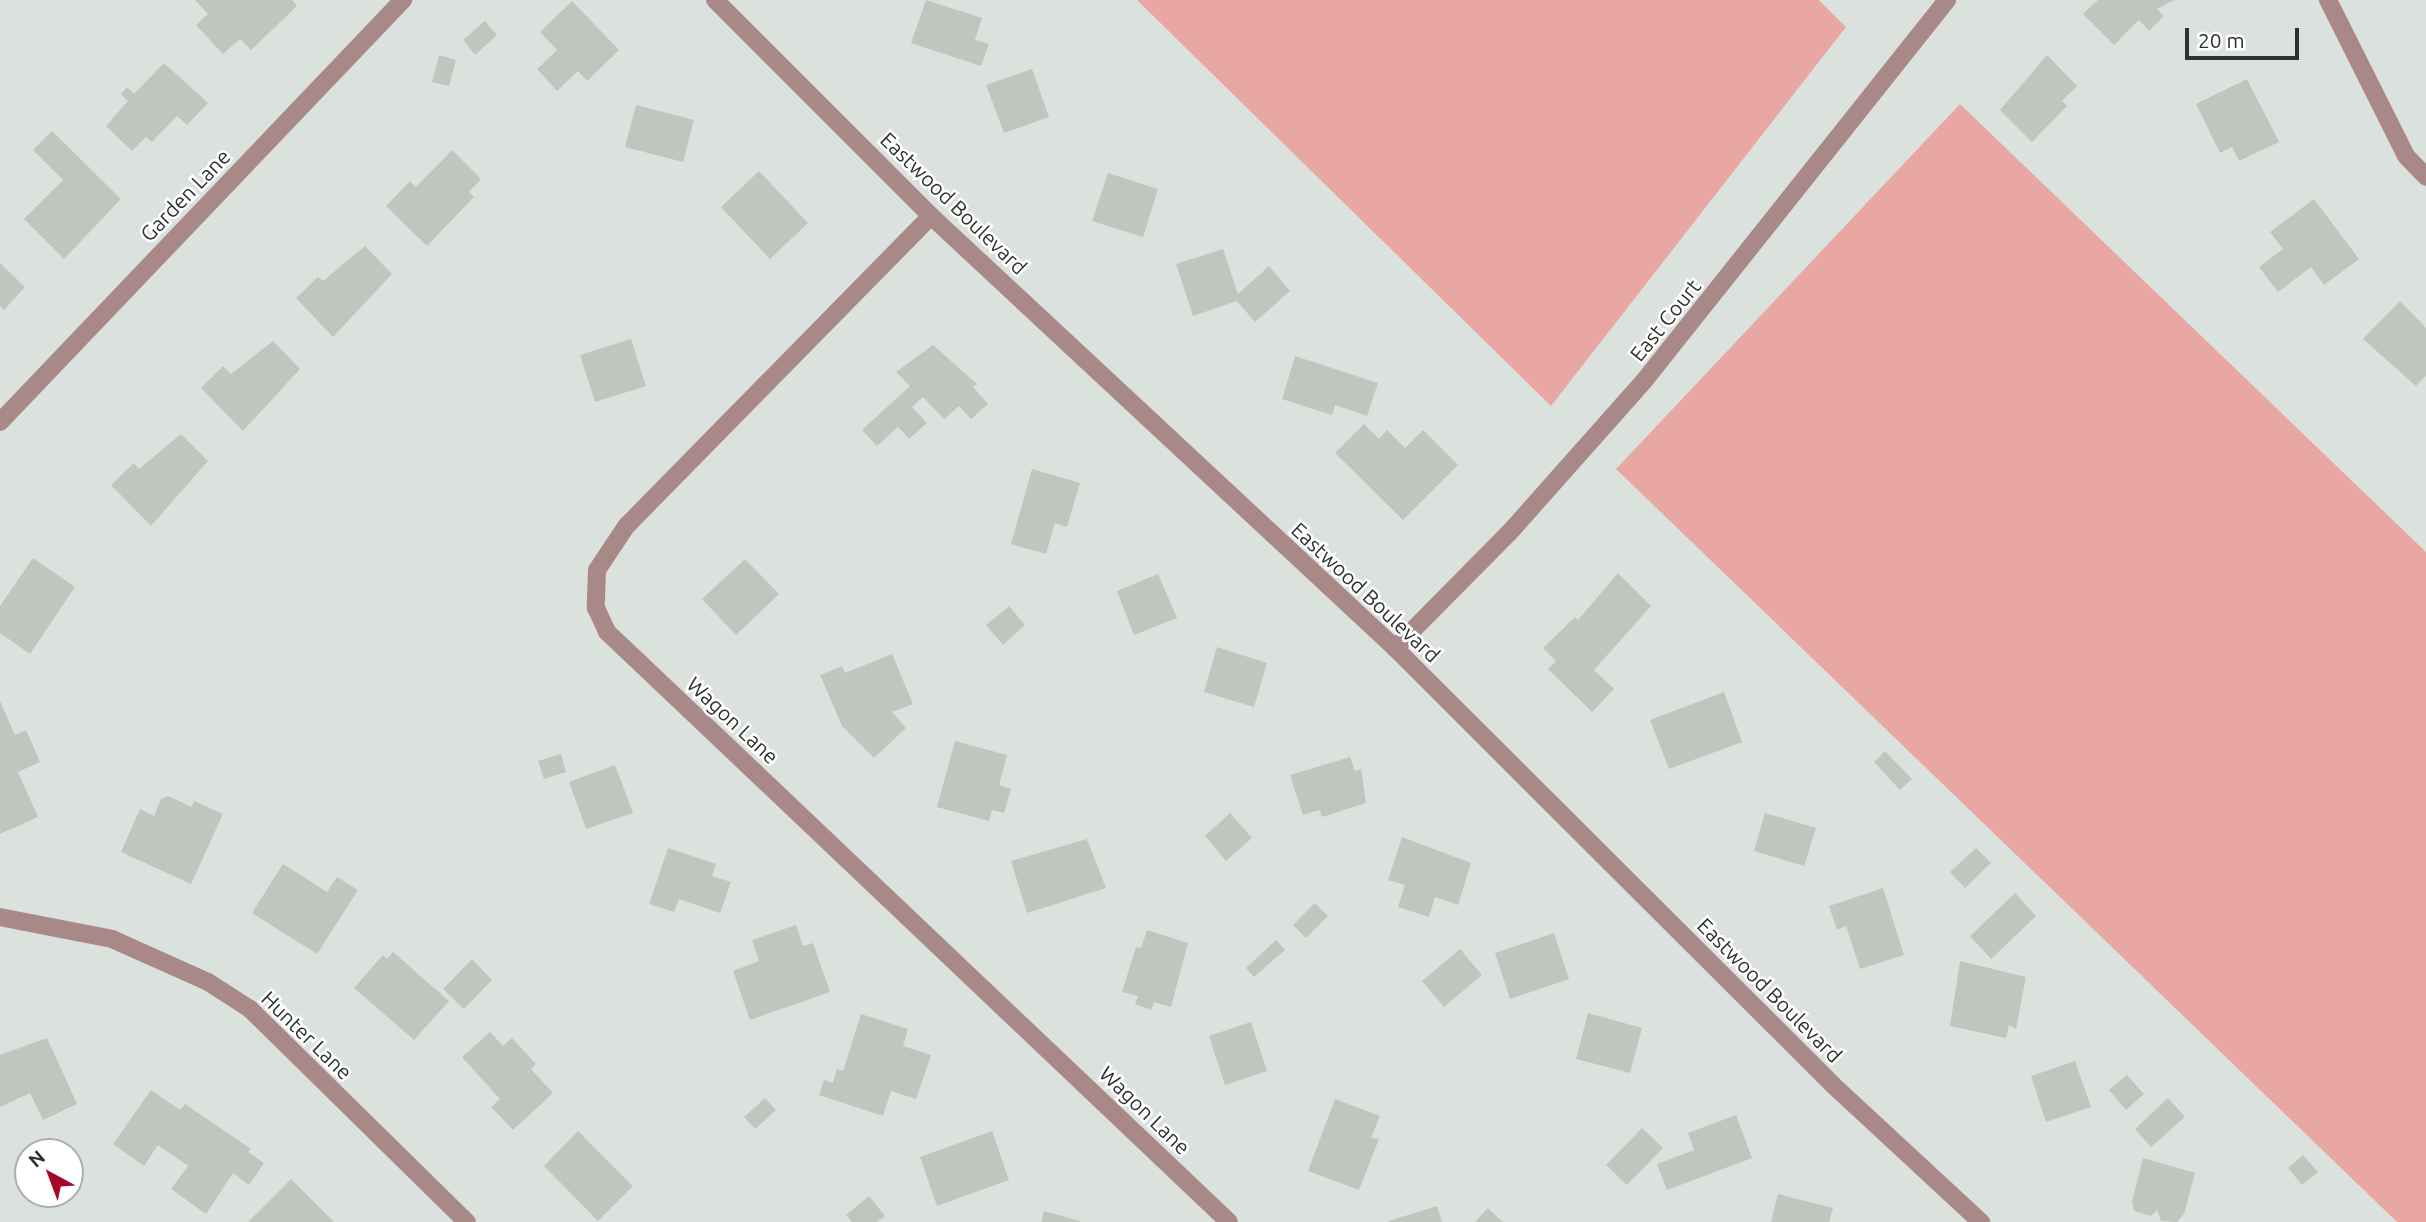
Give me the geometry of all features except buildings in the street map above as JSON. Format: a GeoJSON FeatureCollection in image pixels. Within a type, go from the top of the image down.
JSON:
{"type":"FeatureCollection","features":[{"type":"Feature","properties":{"kind":"street","name":"Garden Lane"},"geometry":{"type":"LineString","coordinates":[[0,422],[403,0]]}},
{"type":"Feature","properties":{"kind":"street","name":"Eastwood Boulevard"},"geometry":{"type":"LineString","coordinates":[[715,0],[931,216],[1395,648],[1833,1085],[1981,1222]]}},
{"type":"Feature","properties":{"kind":"street","name":"East Court"},"geometry":{"type":"LineString","coordinates":[[1395,648],[1509,533],[1636,390],[1774,223],[1947,0]]}},
{"type":"Feature","properties":{"kind":"street"},"geometry":{"type":"LineString","coordinates":[[2328,0],[2406,156],[2426,177]]}},
{"type":"Feature","properties":{"kind":"street","name":"Wagon Lane"},"geometry":{"type":"LineString","coordinates":[[931,216],[626,525],[597,570],[596,608],[607,632],[1229,1222]]}},
{"type":"Feature","properties":{"kind":"street","name":"Hunter Lane"},"geometry":{"type":"LineString","coordinates":[[0,916],[112,939],[208,982],[250,1009],[467,1222]]}},
{"type":"Feature","properties":{"kind":"shaded area"},"geometry":{"type":"Polygon","coordinates":[[[1137,0],[1819,0],[1846,27],[1551,406],[1137,0]]]}},
{"type":"Feature","properties":{"kind":"shaded area"},"geometry":{"type":"Polygon","coordinates":[[[1960,104],[2426,552],[2426,1222],[2397,1222],[1616,469],[1960,104]]]}}]}
